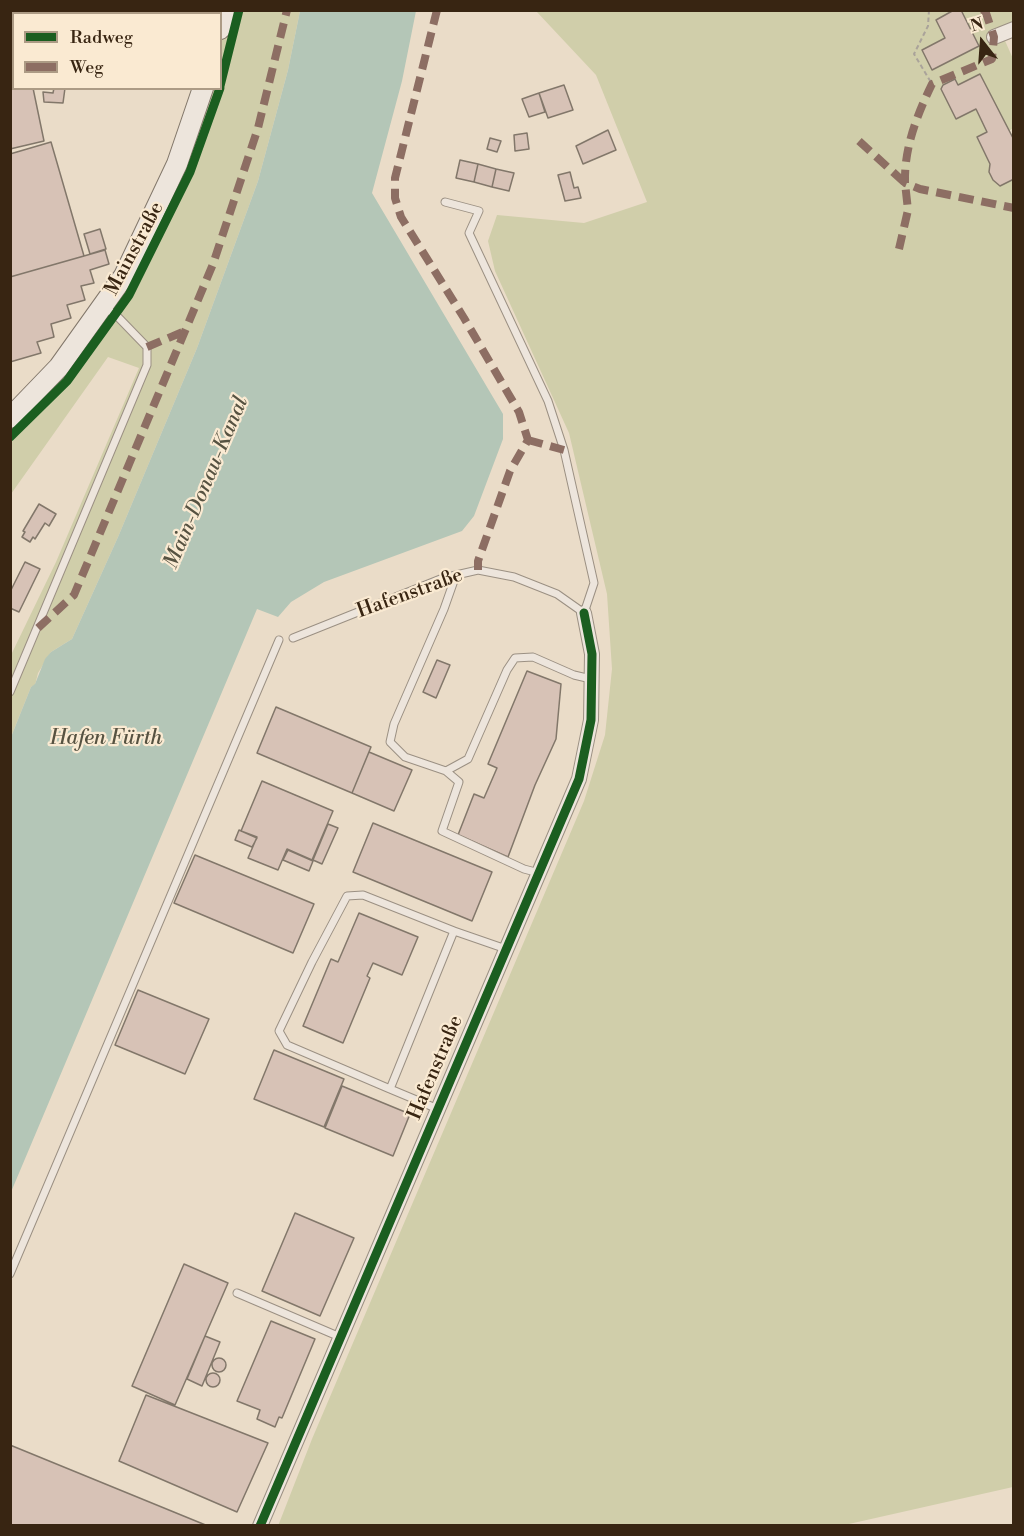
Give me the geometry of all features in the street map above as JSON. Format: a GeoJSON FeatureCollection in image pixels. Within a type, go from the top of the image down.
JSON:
{"type":"FeatureCollection","features":[{"type":"Feature","properties":{"kind":"main road","name":"Mainstraße"},"geometry":{"type":"LineString","coordinates":[[10,418],[59,367],[124,276],[177,164],[202,90]]}},
{"type":"Feature","properties":{"kind":"street"},"geometry":{"type":"LineString","coordinates":[[994,37],[1014,29]]}},
{"type":"Feature","properties":{"kind":"street","name":"Hafenstraße"},"geometry":{"type":"LineString","coordinates":[[260,1526],[579,779],[591,720],[592,654],[584,613]]}},
{"type":"Feature","properties":{"kind":"lane"},"geometry":{"type":"LineString","coordinates":[[445,202],[479,211],[469,234],[549,401],[564,450],[594,583],[584,613]]}},
{"type":"Feature","properties":{"kind":"lane"},"geometry":{"type":"LineString","coordinates":[[10,692],[147,365],[147,347],[116,315],[104,307]]}},
{"type":"Feature","properties":{"kind":"lane","name":"Hafenstraße"},"geometry":{"type":"LineString","coordinates":[[293,638],[443,578],[478,570],[514,577],[557,594],[584,613]]}},
{"type":"Feature","properties":{"kind":"lane"},"geometry":{"type":"LineString","coordinates":[[456,575],[444,609],[394,724],[390,742],[405,756],[446,771],[459,782],[442,831],[524,869],[539,873]]}},
{"type":"Feature","properties":{"kind":"lane"},"geometry":{"type":"LineString","coordinates":[[10,1274],[279,640]]}},
{"type":"Feature","properties":{"kind":"lane"},"geometry":{"type":"LineString","coordinates":[[446,771],[468,759],[507,669],[515,658],[533,657],[574,675],[592,679]]}},
{"type":"Feature","properties":{"kind":"lane"},"geometry":{"type":"LineString","coordinates":[[438,1109],[287,1045],[279,1031],[347,896],[363,895],[506,949]]}},
{"type":"Feature","properties":{"kind":"lane"},"geometry":{"type":"LineString","coordinates":[[390,1089],[454,930]]}},
{"type":"Feature","properties":{"kind":"lane"},"geometry":{"type":"LineString","coordinates":[[237,1293],[340,1337]]}},
{"type":"Feature","properties":{"kind":"path"},"geometry":{"type":"LineString","coordinates":[[929,10],[928,26],[914,54],[932,84]]}},
{"type":"Feature","properties":{"kind":"shaded area"},"geometry":{"type":"Polygon","coordinates":[[[225,11],[300,11],[288,70],[258,181],[197,348],[118,537],[72,639],[51,652],[38,673],[35,685],[31,687],[11,737],[11,655],[56,562],[139,368],[108,357],[11,494],[11,437],[67,381],[116,315],[103,307],[203,90],[222,90],[222,22],[225,11]]]}},
{"type":"Feature","properties":{"kind":"shaded area"},"geometry":{"type":"Polygon","coordinates":[[[536,11],[1013,11],[1013,29],[1002,34],[1014,61],[1013,128],[1009,131],[1014,140],[1013,1487],[840,1526],[278,1526],[312,1439],[584,801],[605,735],[612,669],[607,594],[569,433],[495,271],[488,241],[497,215],[584,223],[647,202],[596,75],[536,11]]]}},
{"type":"Feature","properties":{"kind":"water"},"geometry":{"type":"Polygon","coordinates":[[[300,11],[416,11],[402,81],[372,193],[503,414],[503,439],[474,516],[462,531],[324,582],[291,602],[278,617],[257,609],[11,1192],[11,737],[45,659],[51,652],[72,639],[118,537],[197,348],[258,181],[288,70],[300,11]]]}},
{"type":"Feature","properties":{"kind":"building"},"geometry":{"type":"Polygon","coordinates":[[[954,10],[961,10],[979,46],[932,70],[922,50],[945,38],[936,20],[954,10]]]}},
{"type":"Feature","properties":{"kind":"building"},"geometry":{"type":"Polygon","coordinates":[[[10,70],[12,70],[12,90],[33,90],[44,141],[10,149],[10,70]]]}},
{"type":"Feature","properties":{"kind":"building"},"geometry":{"type":"Polygon","coordinates":[[[980,74],[1014,140],[1014,179],[1000,186],[989,172],[990,164],[977,137],[987,132],[976,109],[956,119],[941,89],[943,85],[955,79],[958,85],[980,74]]]}},
{"type":"Feature","properties":{"kind":"building"},"geometry":{"type":"Polygon","coordinates":[[[564,85],[573,110],[548,118],[539,93],[564,85]]]}},
{"type":"Feature","properties":{"kind":"building"},"geometry":{"type":"Polygon","coordinates":[[[54,90],[65,90],[63,103],[44,102],[43,92],[53,93],[54,90]]]}},
{"type":"Feature","properties":{"kind":"building"},"geometry":{"type":"Polygon","coordinates":[[[539,93],[545,112],[529,117],[522,99],[539,93]]]}},
{"type":"Feature","properties":{"kind":"building"},"geometry":{"type":"Polygon","coordinates":[[[608,130],[616,150],[583,164],[576,146],[608,130]]]}},
{"type":"Feature","properties":{"kind":"building"},"geometry":{"type":"Polygon","coordinates":[[[527,133],[529,149],[515,151],[514,135],[527,133]]]}},
{"type":"Feature","properties":{"kind":"building"},"geometry":{"type":"Polygon","coordinates":[[[490,138],[501,141],[497,152],[487,149],[490,138]]]}},
{"type":"Feature","properties":{"kind":"building"},"geometry":{"type":"Polygon","coordinates":[[[51,142],[84,256],[10,277],[10,154],[51,142]]]}},
{"type":"Feature","properties":{"kind":"building"},"geometry":{"type":"Polygon","coordinates":[[[460,160],[478,164],[474,182],[456,178],[460,160]]]}},
{"type":"Feature","properties":{"kind":"building"},"geometry":{"type":"Polygon","coordinates":[[[478,164],[496,169],[492,187],[474,182],[478,164]]]}},
{"type":"Feature","properties":{"kind":"building"},"geometry":{"type":"Polygon","coordinates":[[[496,169],[514,173],[509,191],[492,187],[496,169]]]}},
{"type":"Feature","properties":{"kind":"building"},"geometry":{"type":"Polygon","coordinates":[[[570,172],[574,188],[578,187],[581,198],[565,201],[558,175],[570,172]]]}},
{"type":"Feature","properties":{"kind":"building"},"geometry":{"type":"Polygon","coordinates":[[[100,229],[106,249],[90,254],[84,234],[100,229]]]}},
{"type":"Feature","properties":{"kind":"building"},"geometry":{"type":"Polygon","coordinates":[[[105,250],[109,264],[90,270],[94,283],[81,286],[85,300],[67,305],[71,318],[51,324],[54,337],[37,342],[41,353],[10,362],[10,277],[105,250]]]}},
{"type":"Feature","properties":{"kind":"building"},"geometry":{"type":"Polygon","coordinates":[[[39,504],[56,514],[49,526],[45,523],[35,539],[33,537],[30,542],[22,537],[25,532],[23,531],[39,504]]]}},
{"type":"Feature","properties":{"kind":"building"},"geometry":{"type":"Polygon","coordinates":[[[25,562],[40,569],[19,612],[10,608],[10,592],[25,562]]]}},
{"type":"Feature","properties":{"kind":"building"},"geometry":{"type":"Polygon","coordinates":[[[437,660],[450,665],[436,698],[423,692],[437,660]]]}},
{"type":"Feature","properties":{"kind":"building"},"geometry":{"type":"Polygon","coordinates":[[[527,671],[561,684],[556,739],[535,785],[508,857],[458,835],[474,794],[484,798],[497,768],[488,764],[527,671]]]}},
{"type":"Feature","properties":{"kind":"building"},"geometry":{"type":"Polygon","coordinates":[[[276,707],[371,747],[352,793],[257,753],[276,707]]]}},
{"type":"Feature","properties":{"kind":"building"},"geometry":{"type":"Polygon","coordinates":[[[369,752],[412,770],[394,811],[352,793],[369,752]]]}},
{"type":"Feature","properties":{"kind":"building"},"geometry":{"type":"Polygon","coordinates":[[[262,781],[333,811],[312,860],[287,849],[278,870],[248,858],[257,837],[241,831],[262,781]]]}},
{"type":"Feature","properties":{"kind":"building"},"geometry":{"type":"Polygon","coordinates":[[[373,823],[492,872],[472,921],[353,872],[373,823]]]}},
{"type":"Feature","properties":{"kind":"building"},"geometry":{"type":"Polygon","coordinates":[[[328,824],[338,828],[322,864],[313,860],[328,824]]]}},
{"type":"Feature","properties":{"kind":"building"},"geometry":{"type":"Polygon","coordinates":[[[239,830],[257,838],[252,847],[235,840],[239,830]]]}},
{"type":"Feature","properties":{"kind":"building"},"geometry":{"type":"Polygon","coordinates":[[[288,850],[313,861],[309,871],[283,860],[288,850]]]}},
{"type":"Feature","properties":{"kind":"building"},"geometry":{"type":"Polygon","coordinates":[[[195,855],[314,904],[293,953],[174,903],[195,855]]]}},
{"type":"Feature","properties":{"kind":"building"},"geometry":{"type":"Polygon","coordinates":[[[359,913],[418,937],[402,975],[373,963],[367,976],[370,978],[343,1043],[303,1026],[331,959],[338,962],[359,913]]]}},
{"type":"Feature","properties":{"kind":"building"},"geometry":{"type":"Polygon","coordinates":[[[138,990],[209,1019],[185,1074],[115,1045],[138,990]]]}},
{"type":"Feature","properties":{"kind":"building"},"geometry":{"type":"Polygon","coordinates":[[[274,1050],[344,1079],[324,1127],[254,1099],[274,1050]]]}},
{"type":"Feature","properties":{"kind":"building"},"geometry":{"type":"Polygon","coordinates":[[[342,1086],[410,1114],[393,1156],[325,1128],[342,1086]]]}},
{"type":"Feature","properties":{"kind":"building"},"geometry":{"type":"Polygon","coordinates":[[[295,1213],[354,1238],[320,1316],[262,1291],[295,1213]]]}},
{"type":"Feature","properties":{"kind":"building"},"geometry":{"type":"Polygon","coordinates":[[[184,1264],[228,1283],[175,1405],[132,1386],[184,1264]]]}},
{"type":"Feature","properties":{"kind":"building"},"geometry":{"type":"Polygon","coordinates":[[[271,1321],[315,1339],[282,1418],[279,1417],[275,1427],[257,1419],[260,1410],[237,1401],[271,1321]]]}},
{"type":"Feature","properties":{"kind":"building"},"geometry":{"type":"Polygon","coordinates":[[[205,1336],[220,1342],[202,1386],[187,1379],[205,1336]]]}},
{"type":"Feature","properties":{"kind":"building"},"geometry":{"type":"Polygon","coordinates":[[[219,1358],[224,1360],[226,1365],[224,1370],[219,1372],[214,1370],[212,1365],[214,1360],[219,1358]]]}},
{"type":"Feature","properties":{"kind":"building"},"geometry":{"type":"Polygon","coordinates":[[[213,1373],[218,1375],[220,1380],[218,1385],[213,1387],[208,1385],[206,1380],[208,1375],[213,1373]]]}},
{"type":"Feature","properties":{"kind":"building"},"geometry":{"type":"Polygon","coordinates":[[[146,1395],[268,1443],[237,1512],[119,1461],[146,1395]]]}},
{"type":"Feature","properties":{"kind":"building"},"geometry":{"type":"Polygon","coordinates":[[[10,1445],[208,1526],[10,1526],[10,1445]]]}},
{"type":"Feature","properties":{"kind":"marked path"},"geometry":{"type":"LineString","coordinates":[[38,628],[74,595],[213,264],[258,128],[287,10]]}},
{"type":"Feature","properties":{"kind":"marked path"},"geometry":{"type":"LineString","coordinates":[[437,10],[395,178],[395,198],[401,217],[519,412],[528,440],[510,471],[478,561],[478,570]]}},
{"type":"Feature","properties":{"kind":"marked path"},"geometry":{"type":"LineString","coordinates":[[983,10],[994,37],[992,59],[932,84],[912,132],[905,183],[920,189],[1014,208]]}},
{"type":"Feature","properties":{"kind":"marked path"},"geometry":{"type":"LineString","coordinates":[[859,141],[905,183],[908,210],[899,249]]}},
{"type":"Feature","properties":{"kind":"marked path"},"geometry":{"type":"LineString","coordinates":[[147,347],[185,331]]}},
{"type":"Feature","properties":{"kind":"marked path"},"geometry":{"type":"LineString","coordinates":[[528,440],[564,450]]}},
{"type":"Feature","properties":{"kind":"cycle path"},"geometry":{"type":"LineString","coordinates":[[222,78],[239,10]]}},
{"type":"Feature","properties":{"kind":"cycle path"},"geometry":{"type":"LineString","coordinates":[[10,437],[67,381],[129,295],[190,172],[219,90]]}},
{"type":"Feature","properties":{"kind":"cycle path"},"geometry":{"type":"LineString","coordinates":[[260,1526],[579,779],[591,720],[592,654],[584,613]]}},
{"type":"Feature","properties":{"kind":"water label","name":"Main-Donau-Kanal"},"geometry":{"type":"Point","coordinates":[207,483]}},
{"type":"Feature","properties":{"kind":"water label","name":"Hafen Fürth"},"geometry":{"type":"Point","coordinates":[106,739]}}]}
